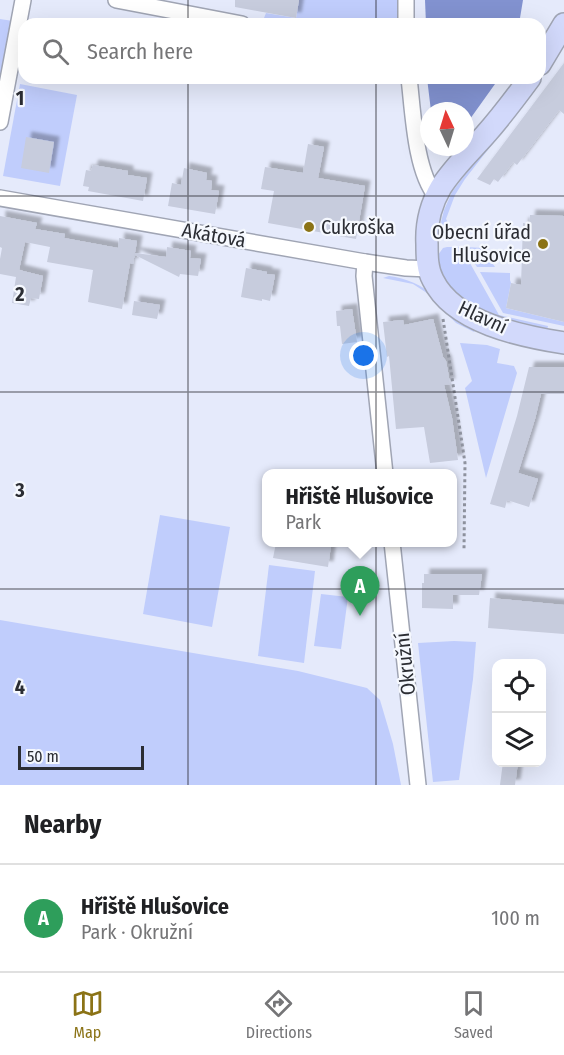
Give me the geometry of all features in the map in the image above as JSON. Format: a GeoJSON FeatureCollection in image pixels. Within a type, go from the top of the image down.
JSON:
{"type":"FeatureCollection","features":[{"type":"Feature","properties":{"kind":"street"},"geometry":{"type":"LineString","coordinates":[[20,18],[23,0]]}},
{"type":"Feature","properties":{"kind":"street"},"geometry":{"type":"LineString","coordinates":[[116,0],[210,18]]}},
{"type":"Feature","properties":{"kind":"street"},"geometry":{"type":"LineString","coordinates":[[406,0],[406,18]]}},
{"type":"Feature","properties":{"kind":"street"},"geometry":{"type":"LineString","coordinates":[[546,54],[564,24]]}},
{"type":"Feature","properties":{"kind":"street"},"geometry":{"type":"LineString","coordinates":[[0,123],[18,27]]}},
{"type":"Feature","properties":{"kind":"street"},"geometry":{"type":"LineString","coordinates":[[410,84],[420,161],[425,177],[436,196]]}},
{"type":"Feature","properties":{"kind":"street","name":"Hlavní"},"geometry":{"type":"LineString","coordinates":[[525,84],[446,180],[436,196],[428,227],[429,269],[439,290],[451,302],[473,317],[515,333],[564,343]]}},
{"type":"Feature","properties":{"kind":"street","name":"Akátová"},"geometry":{"type":"LineString","coordinates":[[0,198],[365,262],[429,269]]}},
{"type":"Feature","properties":{"kind":"street"},"geometry":{"type":"LineString","coordinates":[[365,262],[364,276],[384,469]]}},
{"type":"Feature","properties":{"kind":"street","name":"Okružní"},"geometry":{"type":"LineString","coordinates":[[392,547],[418,785]]}},
{"type":"Feature","properties":{"kind":"path"},"geometry":{"type":"LineString","coordinates":[[441,311],[465,463],[464,550]]}},
{"type":"Feature","properties":{"kind":"shaded area"},"geometry":{"type":"Polygon","coordinates":[[[299,0],[401,0],[402,18],[296,18],[299,0]]]}},
{"type":"Feature","properties":{"kind":"shaded area"},"geometry":{"type":"Polygon","coordinates":[[[425,0],[523,0],[520,18],[426,18],[425,0]]]}},
{"type":"Feature","properties":{"kind":"shaded area"},"geometry":{"type":"Polygon","coordinates":[[[266,13],[296,18],[264,18],[266,13]]]}},
{"type":"Feature","properties":{"kind":"shaded area"},"geometry":{"type":"Polygon","coordinates":[[[0,19],[13,21],[0,92],[0,19]]]}},
{"type":"Feature","properties":{"kind":"shaded area"},"geometry":{"type":"Polygon","coordinates":[[[20,84],[77,95],[60,186],[3,176],[20,84]]]}},
{"type":"Feature","properties":{"kind":"shaded area"},"geometry":{"type":"Polygon","coordinates":[[[428,84],[495,84],[474,113],[474,102],[430,102],[428,84]]]}},
{"type":"Feature","properties":{"kind":"shaded area"},"geometry":{"type":"Polygon","coordinates":[[[523,105],[455,195],[446,219],[454,234],[445,230],[441,222],[452,192],[493,138],[523,105]]]}},
{"type":"Feature","properties":{"kind":"shaded area"},"geometry":{"type":"Polygon","coordinates":[[[461,247],[499,315],[548,326],[547,331],[495,319],[460,298],[448,285],[440,269],[438,255],[443,248],[461,247]]]}},
{"type":"Feature","properties":{"kind":"shaded area"},"geometry":{"type":"Polygon","coordinates":[[[465,247],[483,248],[495,267],[477,267],[465,247]]]}},
{"type":"Feature","properties":{"kind":"shaded area"},"geometry":{"type":"Polygon","coordinates":[[[480,272],[510,273],[511,283],[506,308],[564,322],[564,326],[503,313],[480,272]]]}},
{"type":"Feature","properties":{"kind":"shaded area"},"geometry":{"type":"Polygon","coordinates":[[[389,276],[414,283],[436,296],[476,328],[474,332],[456,323],[432,299],[433,297],[413,284],[383,278],[389,276]]]}},
{"type":"Feature","properties":{"kind":"shaded area"},"geometry":{"type":"Polygon","coordinates":[[[460,343],[487,345],[500,349],[497,363],[514,366],[517,373],[486,478],[465,388],[472,381],[460,343]]]}},
{"type":"Feature","properties":{"kind":"shaded area"},"geometry":{"type":"Polygon","coordinates":[[[160,515],[230,527],[212,627],[143,614],[160,515]]]}},
{"type":"Feature","properties":{"kind":"shaded area"},"geometry":{"type":"Polygon","coordinates":[[[269,565],[315,571],[304,663],[258,656],[269,565]]]}},
{"type":"Feature","properties":{"kind":"shaded area"},"geometry":{"type":"Polygon","coordinates":[[[321,594],[348,597],[341,649],[314,646],[321,594]]]}},
{"type":"Feature","properties":{"kind":"shaded area"},"geometry":{"type":"Polygon","coordinates":[[[0,620],[298,671],[367,688],[380,700],[393,744],[401,785],[0,785],[0,620]]]}},
{"type":"Feature","properties":{"kind":"shaded area"},"geometry":{"type":"Polygon","coordinates":[[[476,642],[459,780],[433,782],[418,643],[476,642]]]}},
{"type":"Feature","properties":{"kind":"building"},"geometry":{"type":"Polygon","coordinates":[[[235,0],[299,0],[296,18],[235,7],[235,0]]]}},
{"type":"Feature","properties":{"kind":"building"},"geometry":{"type":"Polygon","coordinates":[[[564,63],[564,114],[559,110],[517,165],[513,162],[498,182],[494,179],[490,185],[477,179],[564,63]]]}},
{"type":"Feature","properties":{"kind":"building"},"geometry":{"type":"Polygon","coordinates":[[[26,137],[54,142],[49,173],[21,168],[26,137]]]}},
{"type":"Feature","properties":{"kind":"building"},"geometry":{"type":"Polygon","coordinates":[[[308,144],[324,147],[318,178],[365,186],[356,239],[327,234],[326,223],[324,233],[268,223],[274,191],[261,189],[265,167],[303,173],[308,144]]]}},
{"type":"Feature","properties":{"kind":"building"},"geometry":{"type":"Polygon","coordinates":[[[93,165],[128,171],[128,175],[147,178],[143,201],[88,191],[89,187],[83,186],[86,170],[91,171],[93,165]]]}},
{"type":"Feature","properties":{"kind":"building"},"geometry":{"type":"Polygon","coordinates":[[[184,168],[207,173],[206,180],[212,181],[211,190],[219,191],[215,214],[168,206],[172,183],[181,185],[184,168]]]}},
{"type":"Feature","properties":{"kind":"building"},"geometry":{"type":"Polygon","coordinates":[[[530,215],[564,216],[564,322],[506,308],[511,283],[521,285],[523,223],[529,224],[530,215]]]}},
{"type":"Feature","properties":{"kind":"building"},"geometry":{"type":"Polygon","coordinates":[[[0,216],[37,223],[35,229],[65,234],[64,238],[118,248],[119,238],[137,241],[133,264],[130,263],[122,309],[88,302],[93,270],[47,262],[50,247],[25,242],[19,270],[43,276],[39,299],[31,298],[29,306],[12,303],[16,277],[0,274],[2,248],[0,247],[0,216]]]}},
{"type":"Feature","properties":{"kind":"building"},"geometry":{"type":"Polygon","coordinates":[[[167,247],[191,251],[190,258],[201,259],[198,276],[180,274],[179,277],[135,255],[135,253],[166,257],[167,247]]]}},
{"type":"Feature","properties":{"kind":"building"},"geometry":{"type":"Polygon","coordinates":[[[246,268],[275,275],[270,301],[241,297],[246,268]]]}},
{"type":"Feature","properties":{"kind":"building"},"geometry":{"type":"Polygon","coordinates":[[[134,301],[160,305],[157,319],[132,315],[134,301]]]}},
{"type":"Feature","properties":{"kind":"building"},"geometry":{"type":"Polygon","coordinates":[[[352,309],[357,342],[342,344],[336,311],[352,309]]]}},
{"type":"Feature","properties":{"kind":"building"},"geometry":{"type":"Polygon","coordinates":[[[433,319],[448,372],[450,384],[444,385],[452,418],[458,460],[430,463],[424,427],[396,429],[389,356],[387,357],[383,322],[403,320],[404,325],[433,319]]]}},
{"type":"Feature","properties":{"kind":"building"},"geometry":{"type":"Polygon","coordinates":[[[529,367],[564,367],[564,394],[541,394],[518,473],[538,479],[529,507],[507,500],[505,508],[490,504],[517,416],[529,367]]]}},
{"type":"Feature","properties":{"kind":"building"},"geometry":{"type":"Polygon","coordinates":[[[275,547],[331,547],[328,567],[273,558],[275,547]]]}},
{"type":"Feature","properties":{"kind":"building"},"geometry":{"type":"Polygon","coordinates":[[[424,574],[482,574],[479,595],[453,595],[453,609],[422,608],[424,574]]]}},
{"type":"Feature","properties":{"kind":"building"},"geometry":{"type":"Polygon","coordinates":[[[490,598],[564,605],[564,634],[488,628],[490,598]]]}},
{"type":"Feature","properties":{"kind":"building"},"geometry":{"type":"Polygon","coordinates":[[[502,767],[517,767],[515,785],[500,785],[502,767]]]}},
{"type":"Feature","properties":{"kind":"place","name":"Cukroška"},"geometry":{"type":"Point","coordinates":[309,227]}},
{"type":"Feature","properties":{"kind":"place","name":"Obecní úřad Hlušovice"},"geometry":{"type":"Point","coordinates":[543,244]}},
{"type":"Feature","properties":{"kind":"place","name":"Hřiště Hlušovice"},"geometry":{"type":"Point","coordinates":[360,616]}}]}
